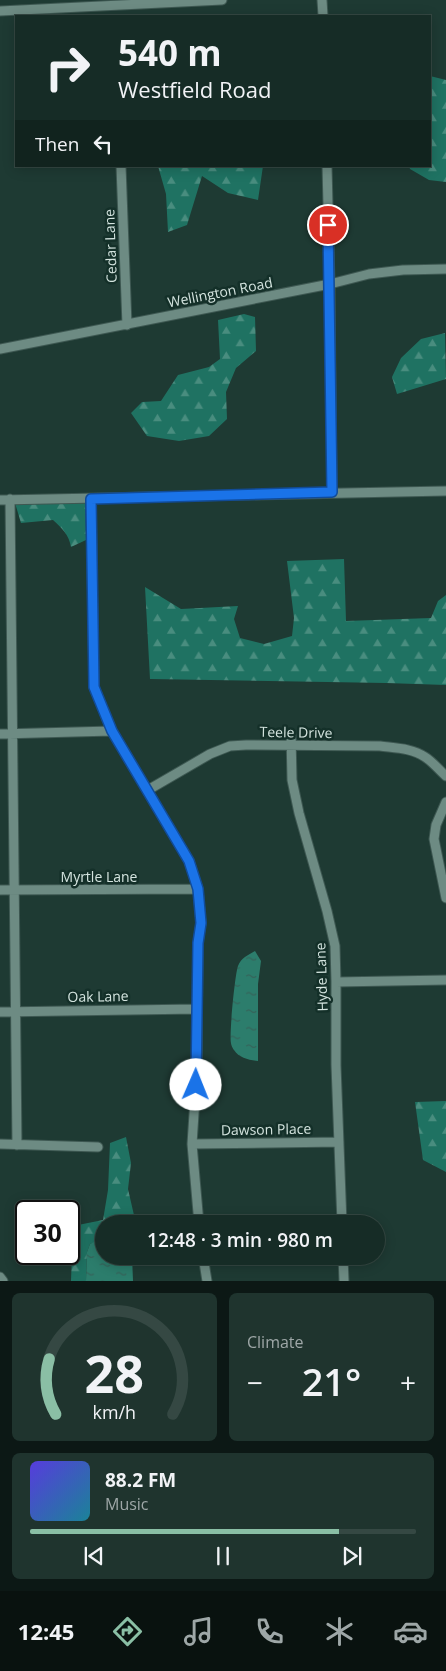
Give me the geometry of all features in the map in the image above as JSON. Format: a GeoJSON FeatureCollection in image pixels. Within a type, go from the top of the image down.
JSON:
{"type":"FeatureCollection","features":[{"type":"Feature","properties":{"kind":"street"},"geometry":{"type":"LineString","coordinates":[[0,10],[222,0]]}},
{"type":"Feature","properties":{"kind":"street"},"geometry":{"type":"LineString","coordinates":[[322,0],[323,15]]}},
{"type":"Feature","properties":{"kind":"street"},"geometry":{"type":"LineString","coordinates":[[115,5],[115,15]]}},
{"type":"Feature","properties":{"kind":"street","name":"Cedar Lane"},"geometry":{"type":"LineString","coordinates":[[121,167],[127,325]]}},
{"type":"Feature","properties":{"kind":"street"},"geometry":{"type":"LineString","coordinates":[[327,167],[332,492]]}},
{"type":"Feature","properties":{"kind":"street","name":"Wellington Road"},"geometry":{"type":"LineString","coordinates":[[0,349],[330,284],[369,274],[403,270],[446,269]]}},
{"type":"Feature","properties":{"kind":"street"},"geometry":{"type":"LineString","coordinates":[[0,500],[446,491]]}},
{"type":"Feature","properties":{"kind":"street"},"geometry":{"type":"LineString","coordinates":[[10,499],[17,1145]]}},
{"type":"Feature","properties":{"kind":"street"},"geometry":{"type":"LineString","coordinates":[[91,499],[94,687],[112,731],[189,861],[198,889],[201,923],[198,943],[197,1068],[192,1144],[198,1215]]}},
{"type":"Feature","properties":{"kind":"street"},"geometry":{"type":"LineString","coordinates":[[0,734],[112,731]]}},
{"type":"Feature","properties":{"kind":"street","name":"Hyde Lane"},"geometry":{"type":"LineString","coordinates":[[291,735],[292,780],[335,946],[336,1065],[342,1215]]}},
{"type":"Feature","properties":{"kind":"street","name":"Teele Drive"},"geometry":{"type":"LineString","coordinates":[[148,790],[210,754],[230,746],[246,745],[380,746],[401,749],[415,752],[426,758],[446,776]]}},
{"type":"Feature","properties":{"kind":"street"},"geometry":{"type":"LineString","coordinates":[[446,802],[436,825],[434,839],[446,898]]}},
{"type":"Feature","properties":{"kind":"street","name":"Myrtle Lane"},"geometry":{"type":"LineString","coordinates":[[0,890],[198,889]]}},
{"type":"Feature","properties":{"kind":"street"},"geometry":{"type":"LineString","coordinates":[[336,982],[446,980]]}},
{"type":"Feature","properties":{"kind":"street","name":"Oak Lane"},"geometry":{"type":"LineString","coordinates":[[0,1012],[196,1008]]}},
{"type":"Feature","properties":{"kind":"street","name":"Dawson Place"},"geometry":{"type":"LineString","coordinates":[[192,1144],[339,1142]]}},
{"type":"Feature","properties":{"kind":"street"},"geometry":{"type":"LineString","coordinates":[[0,1144],[98,1147]]}},
{"type":"Feature","properties":{"kind":"street"},"geometry":{"type":"LineString","coordinates":[[204,1265],[207,1281]]}},
{"type":"Feature","properties":{"kind":"street"},"geometry":{"type":"LineString","coordinates":[[343,1265],[344,1281]]}},
{"type":"Feature","properties":{"kind":"street"},"geometry":{"type":"LineString","coordinates":[[0,1278],[3,1281]]}},
{"type":"Feature","properties":{"kind":"green space"},"geometry":{"type":"Polygon","coordinates":[[[431,76],[446,80],[446,182],[429,180],[409,167],[431,167],[431,76]]]}},
{"type":"Feature","properties":{"kind":"green space"},"geometry":{"type":"Polygon","coordinates":[[[158,167],[263,167],[258,200],[228,193],[202,176],[187,225],[168,232],[166,194],[158,167]]]}},
{"type":"Feature","properties":{"kind":"green space"},"geometry":{"type":"Polygon","coordinates":[[[244,314],[255,317],[256,351],[236,368],[226,392],[227,419],[209,436],[179,441],[147,436],[131,413],[142,402],[161,401],[178,375],[209,367],[220,359],[218,320],[244,314]]]}},
{"type":"Feature","properties":{"kind":"green space"},"geometry":{"type":"Polygon","coordinates":[[[445,333],[446,379],[397,394],[392,377],[401,358],[421,339],[445,333]]]}},
{"type":"Feature","properties":{"kind":"green space"},"geometry":{"type":"Polygon","coordinates":[[[15,503],[85,503],[86,540],[71,547],[65,532],[53,520],[21,523],[15,503]]]}},
{"type":"Feature","properties":{"kind":"green space"},"geometry":{"type":"Polygon","coordinates":[[[344,559],[346,621],[431,618],[438,601],[446,595],[446,685],[150,679],[145,587],[181,609],[238,606],[234,619],[240,638],[264,644],[292,636],[294,618],[287,561],[344,559]]]}},
{"type":"Feature","properties":{"kind":"green space"},"geometry":{"type":"Polygon","coordinates":[[[446,1101],[446,1172],[423,1160],[415,1102],[446,1101]]]}},
{"type":"Feature","properties":{"kind":"green space"},"geometry":{"type":"Polygon","coordinates":[[[126,1137],[131,1163],[128,1189],[134,1215],[104,1215],[108,1190],[110,1143],[126,1137]]]}},
{"type":"Feature","properties":{"kind":"green space"},"geometry":{"type":"Polygon","coordinates":[[[95,1222],[95,1242],[90,1244],[87,1252],[86,1281],[71,1281],[72,1265],[80,1265],[80,1225],[95,1222]]]}},
{"type":"Feature","properties":{"kind":"water"},"geometry":{"type":"Polygon","coordinates":[[[255,951],[261,961],[258,984],[258,1061],[241,1057],[236,1053],[231,1044],[235,980],[238,966],[247,955],[255,951]]]}},
{"type":"Feature","properties":{"kind":"water"},"geometry":{"type":"Polygon","coordinates":[[[95,1242],[95,1265],[132,1265],[133,1281],[86,1281],[87,1252],[90,1244],[95,1242]]]}},
{"type":"Feature","properties":{"kind":"route"},"geometry":{"type":"LineString","coordinates":[[196,1085],[198,943],[201,923],[198,889],[189,861],[112,731],[94,687],[91,499],[332,492],[328,225]]}}]}
